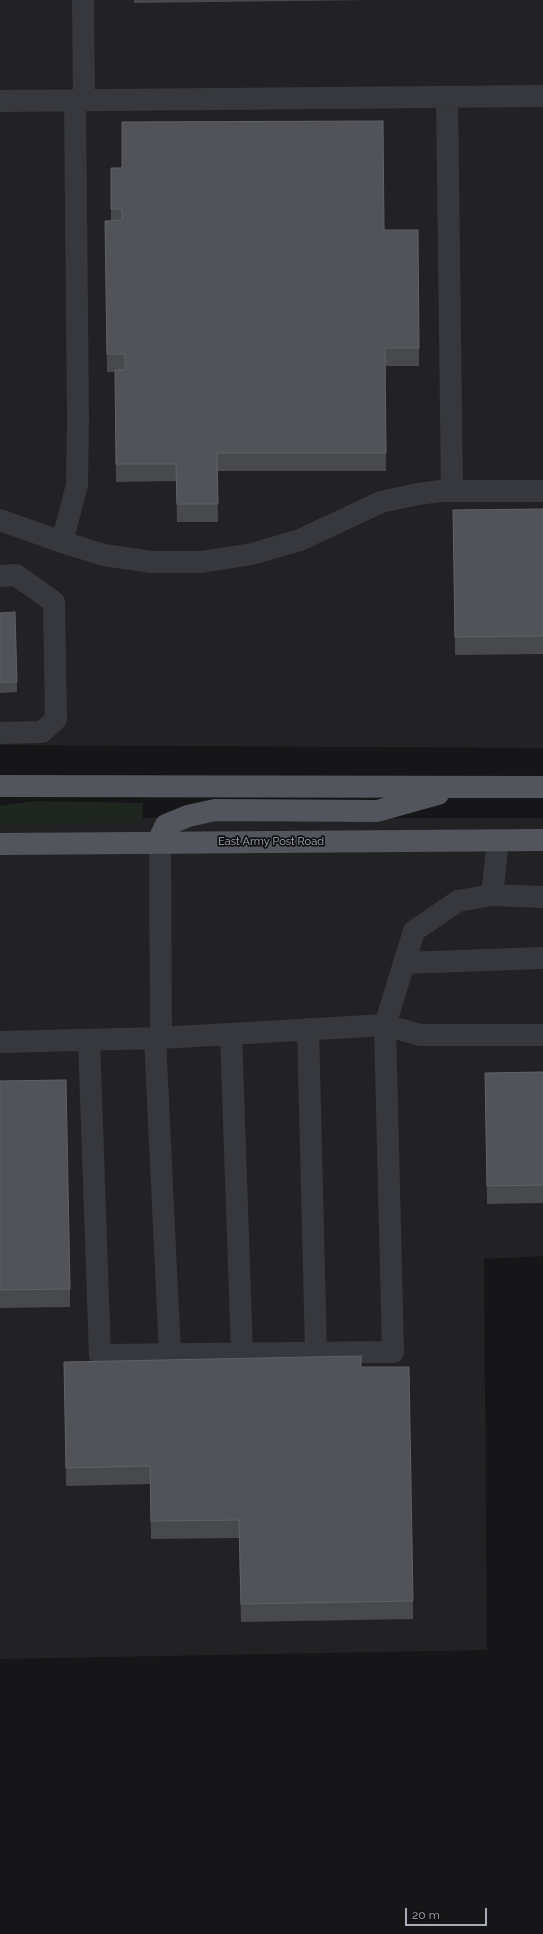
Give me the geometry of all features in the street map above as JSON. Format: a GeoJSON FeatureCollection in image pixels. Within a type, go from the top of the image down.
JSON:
{"type":"FeatureCollection","features":[{"type":"Feature","properties":{"kind":"main road"},"geometry":{"type":"LineString","coordinates":[[0,786],[543,787]]}},
{"type":"Feature","properties":{"kind":"main road"},"geometry":{"type":"LineString","coordinates":[[160,842],[161,835],[166,824],[188,816],[215,810],[377,811],[464,787]]}},
{"type":"Feature","properties":{"kind":"main road","name":"East Army Post Road"},"geometry":{"type":"LineString","coordinates":[[0,844],[543,840]]}},
{"type":"Feature","properties":{"kind":"lane"},"geometry":{"type":"LineString","coordinates":[[62,542],[77,486],[79,100],[83,0]]}},
{"type":"Feature","properties":{"kind":"lane"},"geometry":{"type":"LineString","coordinates":[[447,96],[452,491]]}},
{"type":"Feature","properties":{"kind":"lane"},"geometry":{"type":"LineString","coordinates":[[0,100],[543,96]]}},
{"type":"Feature","properties":{"kind":"lane"},"geometry":{"type":"LineString","coordinates":[[0,520],[104,555],[152,562],[201,562],[252,554],[300,540],[381,502],[418,494],[452,491],[543,491]]}},
{"type":"Feature","properties":{"kind":"lane"},"geometry":{"type":"LineString","coordinates":[[0,576],[16,575],[54,602],[56,719],[42,732],[0,733]]}},
{"type":"Feature","properties":{"kind":"lane"},"geometry":{"type":"LineString","coordinates":[[492,895],[498,841]]}},
{"type":"Feature","properties":{"kind":"lane"},"geometry":{"type":"LineString","coordinates":[[160,842],[158,1038],[170,1354]]}},
{"type":"Feature","properties":{"kind":"lane"},"geometry":{"type":"LineString","coordinates":[[89,1040],[100,1355],[393,1352],[385,1025],[414,931],[458,901],[492,895],[543,897]]}},
{"type":"Feature","properties":{"kind":"lane"},"geometry":{"type":"LineString","coordinates":[[404,963],[543,958]]}},
{"type":"Feature","properties":{"kind":"lane"},"geometry":{"type":"LineString","coordinates":[[0,1042],[158,1038],[385,1025],[420,1035],[543,1035]]}},
{"type":"Feature","properties":{"kind":"lane"},"geometry":{"type":"LineString","coordinates":[[308,1029],[316,1352]]}},
{"type":"Feature","properties":{"kind":"lane"},"geometry":{"type":"LineString","coordinates":[[231,1034],[242,1353]]}},
{"type":"Feature","properties":{"kind":"shaded area"},"geometry":{"type":"Polygon","coordinates":[[[0,0],[543,0],[543,748],[0,745],[0,0]]]}},
{"type":"Feature","properties":{"kind":"shaded area"},"geometry":{"type":"Polygon","coordinates":[[[35,801],[143,803],[142,823],[0,825],[0,806],[35,801]]]}},
{"type":"Feature","properties":{"kind":"shaded area"},"geometry":{"type":"Polygon","coordinates":[[[0,818],[543,818],[543,1256],[484,1259],[487,1650],[0,1659],[0,818]]]}},
{"type":"Feature","properties":{"kind":"building"},"geometry":{"type":"Polygon","coordinates":[[[383,121],[384,230],[418,230],[419,348],[385,348],[386,453],[217,453],[218,504],[177,504],[176,464],[116,464],[115,370],[125,370],[125,354],[107,354],[105,221],[122,220],[122,209],[111,209],[111,168],[122,168],[122,122],[383,121]]]}},
{"type":"Feature","properties":{"kind":"building"},"geometry":{"type":"Polygon","coordinates":[[[543,509],[543,636],[455,637],[453,510],[543,509]]]}},
{"type":"Feature","properties":{"kind":"building"},"geometry":{"type":"Polygon","coordinates":[[[15,612],[17,682],[0,682],[0,613],[15,612]]]}},
{"type":"Feature","properties":{"kind":"building"},"geometry":{"type":"Polygon","coordinates":[[[543,1072],[543,1185],[487,1186],[485,1073],[543,1072]]]}},
{"type":"Feature","properties":{"kind":"building"},"geometry":{"type":"Polygon","coordinates":[[[66,1080],[70,1289],[0,1290],[0,1081],[66,1080]]]}},
{"type":"Feature","properties":{"kind":"building"},"geometry":{"type":"Polygon","coordinates":[[[361,1356],[361,1367],[409,1367],[413,1601],[241,1604],[239,1520],[151,1521],[150,1466],[66,1468],[64,1362],[361,1356]]]}}]}
